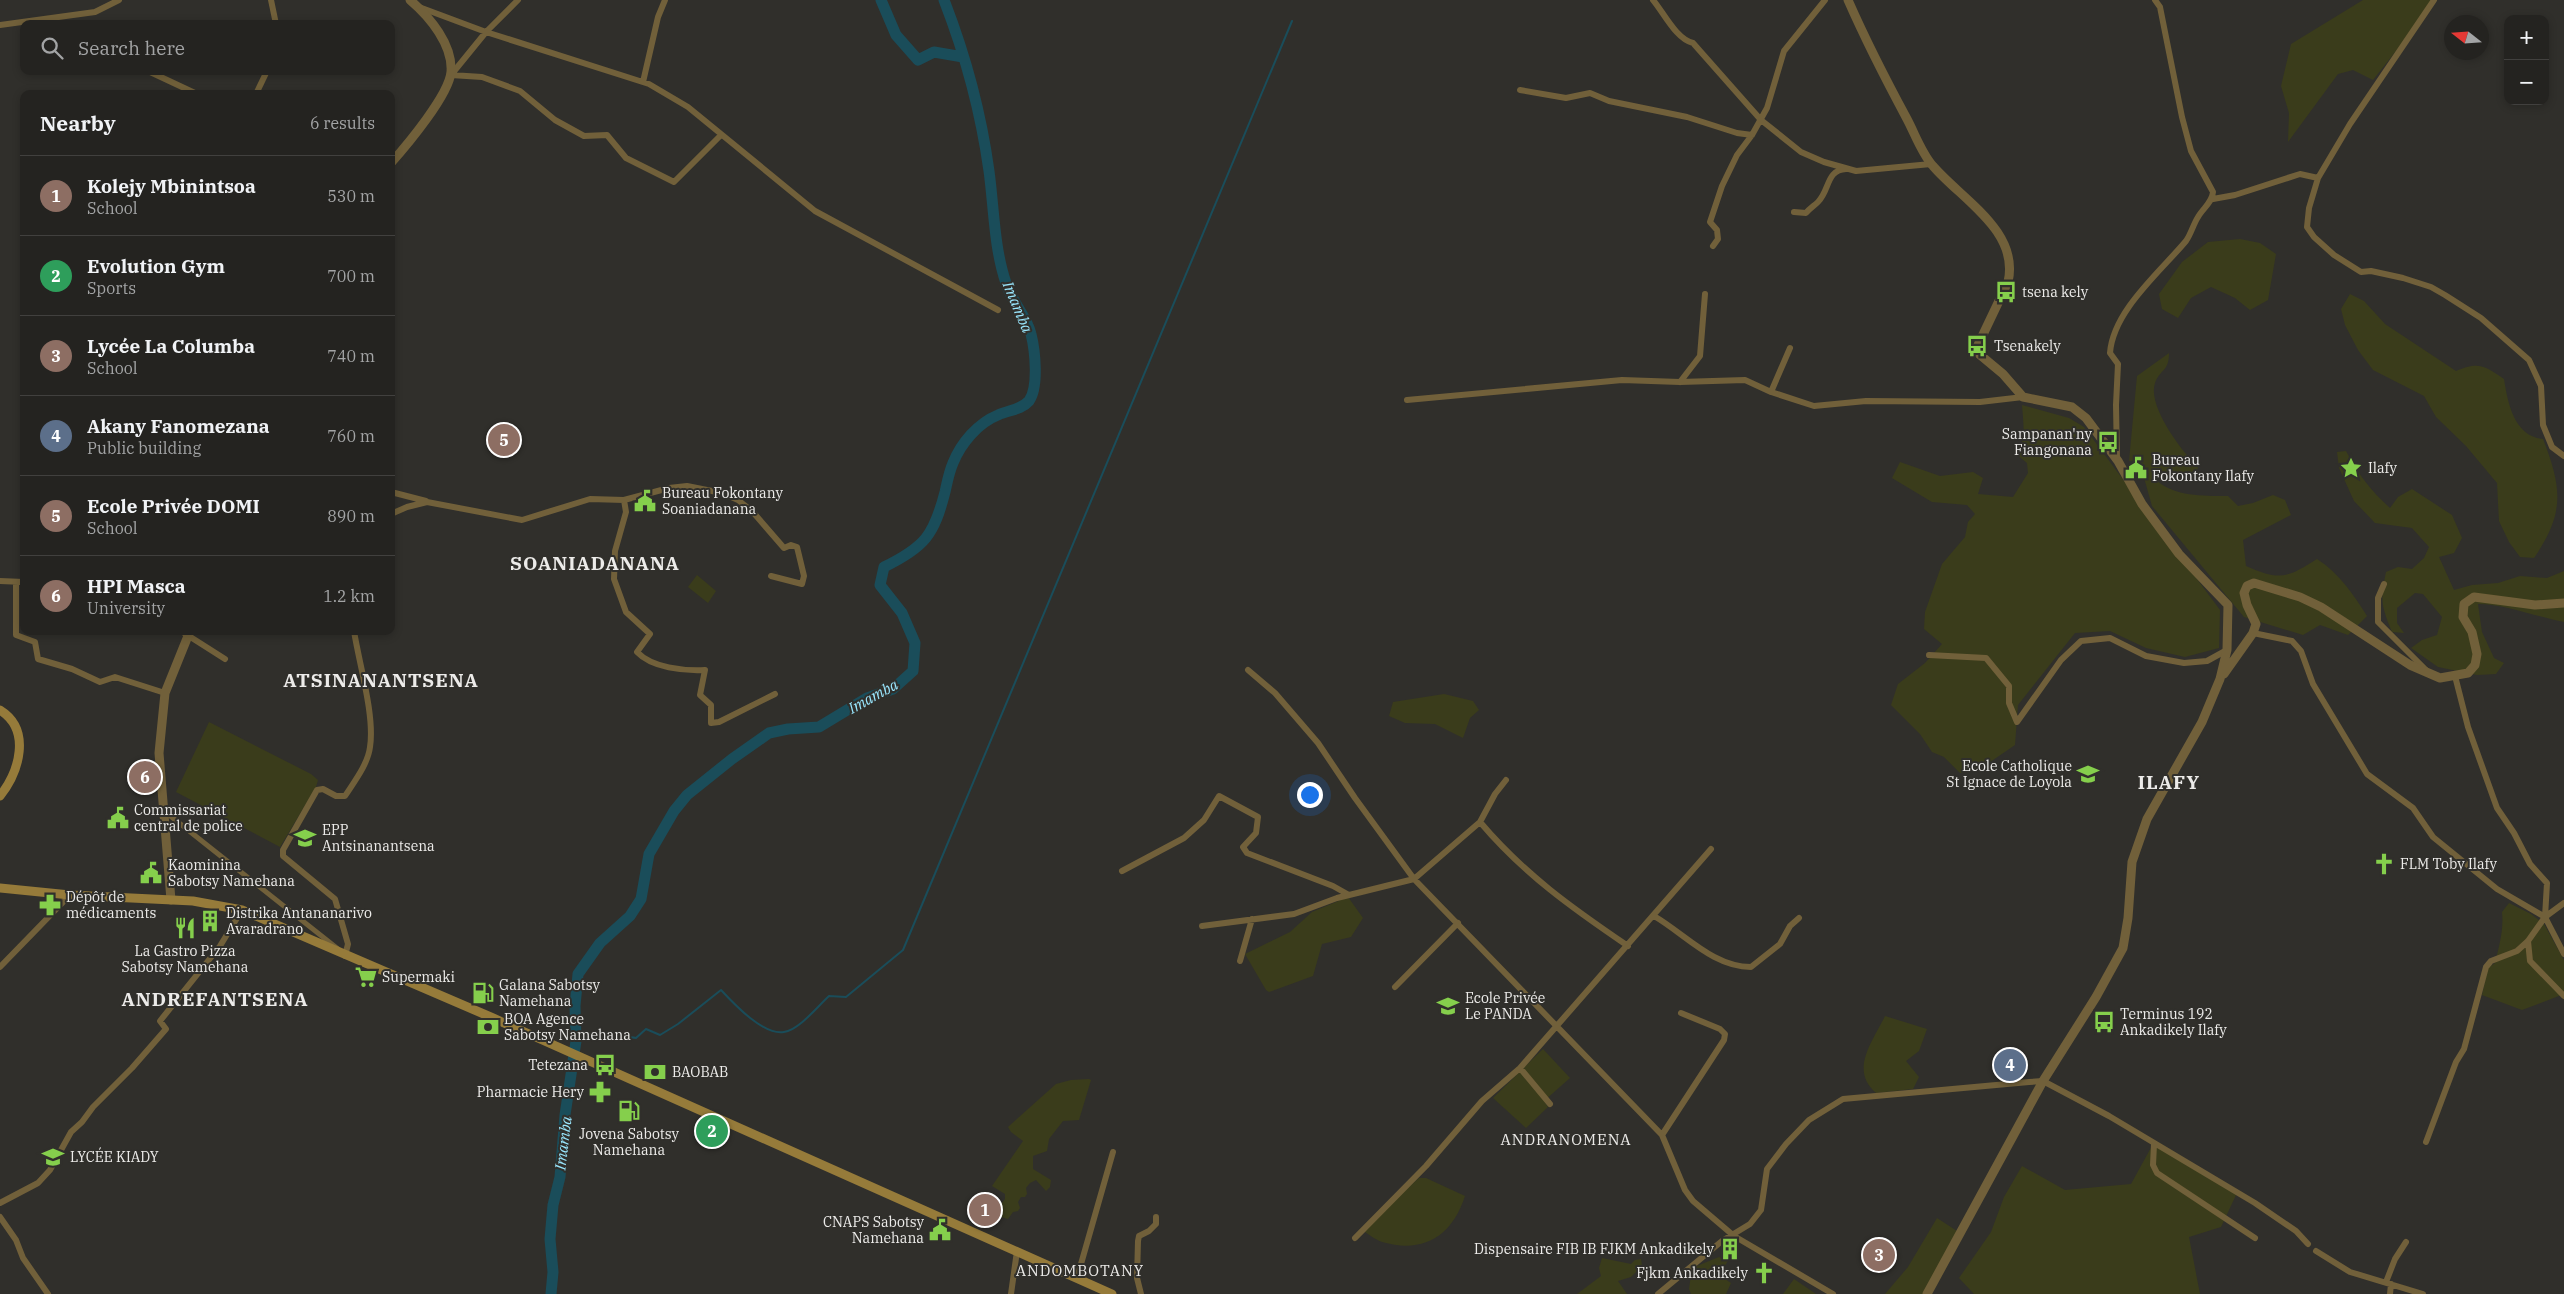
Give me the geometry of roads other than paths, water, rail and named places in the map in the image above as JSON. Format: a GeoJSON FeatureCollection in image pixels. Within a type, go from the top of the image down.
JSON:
{"type":"FeatureCollection","features":[{"type":"Feature","properties":{"kind":"main road"},"geometry":{"type":"LineString","coordinates":[[0,710],[7,715],[20,741],[19,763],[7,787],[0,796]]}},
{"type":"Feature","properties":{"kind":"main road"},"geometry":{"type":"LineString","coordinates":[[0,888],[70,895],[198,902],[242,910],[345,956],[456,1001],[1112,1294]]}},
{"type":"Feature","properties":{"kind":"street"},"geometry":{"type":"LineString","coordinates":[[58,20],[95,12],[119,0]]}},
{"type":"Feature","properties":{"kind":"street"},"geometry":{"type":"LineString","coordinates":[[271,0],[275,20]]}},
{"type":"Feature","properties":{"kind":"street"},"geometry":{"type":"LineString","coordinates":[[410,0],[434,25],[445,45],[451,64],[451,75]]}},
{"type":"Feature","properties":{"kind":"street"},"geometry":{"type":"LineString","coordinates":[[395,158],[431,112],[451,75],[486,32],[518,0]]}},
{"type":"Feature","properties":{"kind":"street"},"geometry":{"type":"LineString","coordinates":[[643,82],[658,17],[665,0]]}},
{"type":"Feature","properties":{"kind":"street"},"geometry":{"type":"LineString","coordinates":[[1653,0],[1679,34],[1686,41],[1693,43],[1761,120],[1802,152],[1824,162],[1856,171],[1931,164]]}},
{"type":"Feature","properties":{"kind":"street"},"geometry":{"type":"LineString","coordinates":[[1713,246],[1718,239],[1717,230],[1710,222],[1722,186],[1738,155],[1761,120],[1784,51],[1825,0]]}},
{"type":"Feature","properties":{"kind":"street"},"geometry":{"type":"LineString","coordinates":[[1848,0],[1867,44],[1931,164],[1994,226],[2006,249],[2011,271],[2008,282],[1978,345],[1979,354],[2002,374],[2023,397]]}},
{"type":"Feature","properties":{"kind":"street"},"geometry":{"type":"LineString","coordinates":[[2118,461],[2116,405],[2118,364],[2110,353],[2111,341],[2120,323],[2146,285],[2187,240],[2198,217],[2212,199],[2213,192],[2192,151],[2182,117],[2160,7],[2155,0]]}},
{"type":"Feature","properties":{"kind":"street"},"geometry":{"type":"LineString","coordinates":[[2434,0],[2350,124],[2318,178],[2309,208],[2308,228],[2314,238],[2334,255],[2361,272],[2371,271],[2431,287],[2481,318],[2529,360],[2541,386],[2543,425],[2552,447],[2564,456]]}},
{"type":"Feature","properties":{"kind":"street"},"geometry":{"type":"LineString","coordinates":[[418,7],[486,32],[643,82],[688,107],[815,211],[998,310]]}},
{"type":"Feature","properties":{"kind":"street"},"geometry":{"type":"LineString","coordinates":[[0,25],[20,23]]}},
{"type":"Feature","properties":{"kind":"street"},"geometry":{"type":"LineString","coordinates":[[157,75],[188,90]]}},
{"type":"Feature","properties":{"kind":"street"},"geometry":{"type":"LineString","coordinates":[[258,90],[265,75]]}},
{"type":"Feature","properties":{"kind":"street"},"geometry":{"type":"LineString","coordinates":[[451,75],[482,77],[520,91],[554,120],[584,136],[607,135],[626,158],[674,182],[722,135]]}},
{"type":"Feature","properties":{"kind":"street"},"geometry":{"type":"LineString","coordinates":[[1520,90],[1566,98],[1590,93],[1609,101],[1687,116],[1737,133],[1752,135]]}},
{"type":"Feature","properties":{"kind":"street"},"geometry":{"type":"LineString","coordinates":[[1794,212],[1806,213],[1819,202],[1832,174],[1840,169],[1850,168]]}},
{"type":"Feature","properties":{"kind":"street"},"geometry":{"type":"LineString","coordinates":[[2212,199],[2235,195],[2300,174],[2318,178]]}},
{"type":"Feature","properties":{"kind":"street"},"geometry":{"type":"LineString","coordinates":[[1680,382],[1700,356],[1705,294]]}},
{"type":"Feature","properties":{"kind":"street"},"geometry":{"type":"LineString","coordinates":[[1771,392],[1790,348]]}},
{"type":"Feature","properties":{"kind":"street"},"geometry":{"type":"LineString","coordinates":[[1407,400],[1622,380],[1680,382],[1745,380],[1771,392],[1814,406],[1866,401],[1980,402],[2023,397],[2072,407],[2086,418],[2118,461],[2142,504],[2179,554],[2228,605],[2227,650],[2220,680],[2202,722],[2147,819],[2132,862],[2128,918],[2123,948],[2096,997],[2043,1081],[1927,1294]]}},
{"type":"Feature","properties":{"kind":"street"},"geometry":{"type":"LineString","coordinates":[[395,493],[427,502],[522,520],[590,499],[624,500],[669,488],[687,486],[722,493],[738,500],[752,511],[784,548],[791,545],[797,547],[804,576],[802,584],[771,576]]}},
{"type":"Feature","properties":{"kind":"street"},"geometry":{"type":"LineString","coordinates":[[624,500],[626,512],[615,551],[614,579],[626,612],[650,634],[637,652],[663,666],[691,671],[705,670],[700,695],[711,705],[712,723],[719,722],[776,694]]}},
{"type":"Feature","properties":{"kind":"street"},"geometry":{"type":"LineString","coordinates":[[395,512],[427,502]]}},
{"type":"Feature","properties":{"kind":"street"},"geometry":{"type":"LineString","coordinates":[[0,581],[20,582]]}},
{"type":"Feature","properties":{"kind":"street"},"geometry":{"type":"LineString","coordinates":[[16,582],[16,635],[35,642],[38,659],[72,669],[100,682],[115,677],[165,693]]}},
{"type":"Feature","properties":{"kind":"street"},"geometry":{"type":"LineString","coordinates":[[2220,680],[2253,633],[2256,624],[2244,593],[2247,586],[2254,583],[2300,597],[2321,607],[2410,664],[2440,678],[2468,673],[2475,665],[2477,654],[2472,632],[2463,617],[2464,604],[2474,597],[2535,605],[2564,603]]}},
{"type":"Feature","properties":{"kind":"street"},"geometry":{"type":"LineString","coordinates":[[2384,584],[2378,598],[2378,622],[2430,674]]}},
{"type":"Feature","properties":{"kind":"street"},"geometry":{"type":"LineString","coordinates":[[2253,633],[2292,641],[2301,651],[2313,684],[2367,774],[2413,808],[2433,836],[2497,889],[2545,916]]}},
{"type":"Feature","properties":{"kind":"street"},"geometry":{"type":"LineString","coordinates":[[172,900],[159,753],[165,693],[186,635]]}},
{"type":"Feature","properties":{"kind":"street"},"geometry":{"type":"LineString","coordinates":[[190,635],[225,659]]}},
{"type":"Feature","properties":{"kind":"street"},"geometry":{"type":"LineString","coordinates":[[163,811],[315,929],[345,956],[348,944],[335,899],[283,856],[283,850],[317,790],[320,788],[336,796],[345,796],[361,771],[370,748],[369,714],[355,635]]}},
{"type":"Feature","properties":{"kind":"street"},"geometry":{"type":"LineString","coordinates":[[1929,655],[1986,658],[2009,686],[2009,703],[2017,722],[2061,660],[2081,641],[2110,638],[2146,656],[2184,663],[2207,661],[2227,650]]}},
{"type":"Feature","properties":{"kind":"street"},"geometry":{"type":"LineString","coordinates":[[1248,670],[1275,693],[1318,743],[1414,879],[1662,1135],[1685,1190],[1693,1200],[1734,1236],[1833,1294]]}},
{"type":"Feature","properties":{"kind":"street"},"geometry":{"type":"LineString","coordinates":[[2455,676],[2468,727],[2497,808],[2514,833],[2530,864],[2547,883],[2545,916],[2564,954]]}},
{"type":"Feature","properties":{"kind":"street"},"geometry":{"type":"LineString","coordinates":[[1202,926],[1294,914],[1349,895],[1414,879],[1480,822],[1495,794],[1506,780]]}},
{"type":"Feature","properties":{"kind":"street"},"geometry":{"type":"LineString","coordinates":[[1122,871],[1184,838],[1204,820],[1219,796],[1258,816],[1256,832],[1243,847],[1247,853],[1333,886],[1349,895]]}},
{"type":"Feature","properties":{"kind":"street"},"geometry":{"type":"LineString","coordinates":[[1480,822],[1525,871],[1572,908],[1628,946]]}},
{"type":"Feature","properties":{"kind":"street"},"geometry":{"type":"LineString","coordinates":[[1355,1238],[1426,1166],[1482,1101],[1520,1068],[1710,850]]}},
{"type":"Feature","properties":{"kind":"street"},"geometry":{"type":"LineString","coordinates":[[0,967],[70,895]]}},
{"type":"Feature","properties":{"kind":"street"},"geometry":{"type":"LineString","coordinates":[[2426,1142],[2456,1062],[2464,1050],[2486,967],[2491,961],[2517,952],[2528,941],[2545,916],[2564,902]]}},
{"type":"Feature","properties":{"kind":"street"},"geometry":{"type":"LineString","coordinates":[[0,1203],[38,1183],[50,1170],[71,1132],[166,1029],[160,1021],[220,946],[242,910]]}},
{"type":"Feature","properties":{"kind":"street"},"geometry":{"type":"LineString","coordinates":[[1654,916],[1673,927],[1709,954],[1739,967],[1751,968],[1780,944],[1790,926],[1798,918]]}},
{"type":"Feature","properties":{"kind":"street"},"geometry":{"type":"LineString","coordinates":[[1240,961],[1252,919]]}},
{"type":"Feature","properties":{"kind":"street"},"geometry":{"type":"LineString","coordinates":[[1395,987],[1458,923]]}},
{"type":"Feature","properties":{"kind":"street"},"geometry":{"type":"LineString","coordinates":[[2528,941],[2530,961],[2538,972],[2564,996]]}},
{"type":"Feature","properties":{"kind":"street"},"geometry":{"type":"LineString","coordinates":[[1662,1135],[1724,1040],[1725,1034],[1720,1029],[1681,1013]]}},
{"type":"Feature","properties":{"kind":"street"},"geometry":{"type":"LineString","coordinates":[[1520,1068],[1550,1104]]}},
{"type":"Feature","properties":{"kind":"street"},"geometry":{"type":"LineString","coordinates":[[1658,1294],[1722,1241],[1734,1236],[1750,1224],[1761,1210],[1767,1169],[1786,1144],[1809,1120],[1843,1099],[2043,1081],[2109,1116],[2255,1203],[2296,1231],[2308,1244]]}},
{"type":"Feature","properties":{"kind":"street"},"geometry":{"type":"LineString","coordinates":[[2154,1144],[2153,1165],[2157,1173],[2255,1238]]}},
{"type":"Feature","properties":{"kind":"street"},"geometry":{"type":"LineString","coordinates":[[1076,1278],[1113,1152]]}},
{"type":"Feature","properties":{"kind":"street"},"geometry":{"type":"LineString","coordinates":[[1141,1294],[1137,1278],[1138,1241],[1140,1236],[1150,1231],[1156,1224],[1156,1216]]}},
{"type":"Feature","properties":{"kind":"street"},"geometry":{"type":"LineString","coordinates":[[0,1217],[16,1240],[23,1258],[48,1294]]}},
{"type":"Feature","properties":{"kind":"street"},"geometry":{"type":"LineString","coordinates":[[2390,1294],[2388,1283],[2395,1259],[2406,1242]]}},
{"type":"Feature","properties":{"kind":"street"},"geometry":{"type":"LineString","coordinates":[[1011,1294],[1017,1251]]}},
{"type":"Feature","properties":{"kind":"street"},"geometry":{"type":"LineString","coordinates":[[2316,1251],[2350,1272],[2423,1294]]}},
{"type":"Feature","properties":{"kind":"waterway"},"geometry":{"type":"LineString","coordinates":[[881,0],[896,35],[918,60],[934,52],[963,57]]}},
{"type":"Feature","properties":{"kind":"waterway","name":"Imamba"},"geometry":{"type":"LineString","coordinates":[[551,1294],[553,1272],[550,1239],[553,1205],[560,1177],[565,1115],[576,1041],[575,1006],[578,974],[600,943],[630,916],[641,899],[649,854],[674,811],[687,795],[732,759],[769,733],[788,729],[819,727],[867,698],[893,689],[913,671],[915,643],[902,613],[880,585],[884,567],[918,546],[932,529],[941,507],[953,463],[971,434],[991,419],[1022,406],[1029,401],[1032,395],[1035,368],[1031,334],[1026,321],[1008,290],[1002,270],[982,127],[959,41],[944,0]]}},
{"type":"Feature","properties":{"kind":"waterway"},"geometry":{"type":"LineString","coordinates":[[576,1041],[583,1037],[598,1034],[613,1034],[636,1038],[646,1029],[660,1035],[678,1024],[721,990],[750,1018],[768,1029],[784,1032],[796,1027],[829,996],[846,997],[903,950],[1292,21]]}},
{"type":"Feature","properties":{"kind":"place","name":"tsena kely"},"geometry":{"type":"Point","coordinates":[2006,292]}},
{"type":"Feature","properties":{"kind":"place","name":"Tsenakely"},"geometry":{"type":"Point","coordinates":[1977,346]}},
{"type":"Feature","properties":{"kind":"place","name":"Ecole Privée DOMI"},"geometry":{"type":"Point","coordinates":[504,440]}},
{"type":"Feature","properties":{"kind":"place","name":"Sampanan'ny Fiangonana"},"geometry":{"type":"Point","coordinates":[2108,442]}},
{"type":"Feature","properties":{"kind":"place","name":"Bureau Fokontany Ilafy"},"geometry":{"type":"Point","coordinates":[2136,468]}},
{"type":"Feature","properties":{"kind":"place","name":"Ilafy"},"geometry":{"type":"Point","coordinates":[2351,468]}},
{"type":"Feature","properties":{"kind":"place","name":"Bureau Fokontany Soaniadanana"},"geometry":{"type":"Point","coordinates":[645,501]}},
{"type":"Feature","properties":{"kind":"place","name":"Ecole Catholique St Ignace de Loyola"},"geometry":{"type":"Point","coordinates":[2088,774]}},
{"type":"Feature","properties":{"kind":"place","name":"HPI Masca"},"geometry":{"type":"Point","coordinates":[145,777]}},
{"type":"Feature","properties":{"kind":"place","name":"Commissariat central de police"},"geometry":{"type":"Point","coordinates":[118,818]}},
{"type":"Feature","properties":{"kind":"place","name":"EPP Antsinanantsena"},"geometry":{"type":"Point","coordinates":[305,838]}},
{"type":"Feature","properties":{"kind":"place","name":"FLM Toby Ilafy"},"geometry":{"type":"Point","coordinates":[2384,864]}},
{"type":"Feature","properties":{"kind":"place","name":"Kaominina Sabotsy Namehana"},"geometry":{"type":"Point","coordinates":[151,873]}},
{"type":"Feature","properties":{"kind":"place","name":"Dépôt de médicaments"},"geometry":{"type":"Point","coordinates":[50,905]}},
{"type":"Feature","properties":{"kind":"place","name":"Distrika Antananarivo Avaradrano"},"geometry":{"type":"Point","coordinates":[210,921]}},
{"type":"Feature","properties":{"kind":"place","name":"La Gastro Pizza Sabotsy Namehana"},"geometry":{"type":"Point","coordinates":[185,928]}},
{"type":"Feature","properties":{"kind":"place","name":"Supermaki"},"geometry":{"type":"Point","coordinates":[366,977]}},
{"type":"Feature","properties":{"kind":"place","name":"Galana Sabotsy Namehana"},"geometry":{"type":"Point","coordinates":[483,993]}},
{"type":"Feature","properties":{"kind":"place","name":"Ecole Privée Le PANDA"},"geometry":{"type":"Point","coordinates":[1448,1006]}},
{"type":"Feature","properties":{"kind":"place","name":"Terminus 192 Ankadikely Ilafy"},"geometry":{"type":"Point","coordinates":[2104,1022]}},
{"type":"Feature","properties":{"kind":"place","name":"BOA Agence Sabotsy Namehana"},"geometry":{"type":"Point","coordinates":[488,1027]}},
{"type":"Feature","properties":{"kind":"place","name":"Tetezana"},"geometry":{"type":"Point","coordinates":[605,1065]}},
{"type":"Feature","properties":{"kind":"place","name":"Akany Fanomezana"},"geometry":{"type":"Point","coordinates":[2010,1065]}},
{"type":"Feature","properties":{"kind":"place","name":"BAOBAB"},"geometry":{"type":"Point","coordinates":[655,1072]}},
{"type":"Feature","properties":{"kind":"place","name":"Pharmacie Hery"},"geometry":{"type":"Point","coordinates":[600,1092]}},
{"type":"Feature","properties":{"kind":"place","name":"Jovena Sabotsy Namehana"},"geometry":{"type":"Point","coordinates":[629,1111]}},
{"type":"Feature","properties":{"kind":"place","name":"Evolution Gym"},"geometry":{"type":"Point","coordinates":[712,1131]}},
{"type":"Feature","properties":{"kind":"place","name":"LYCÉE KIADY"},"geometry":{"type":"Point","coordinates":[53,1157]}},
{"type":"Feature","properties":{"kind":"place","name":"Kolejy Mbinintsoa"},"geometry":{"type":"Point","coordinates":[985,1210]}},
{"type":"Feature","properties":{"kind":"place","name":"CNAPS Sabotsy Namehana"},"geometry":{"type":"Point","coordinates":[940,1230]}},
{"type":"Feature","properties":{"kind":"place","name":"Dispensaire FIB IB FJKM Ankadikely"},"geometry":{"type":"Point","coordinates":[1730,1249]}},
{"type":"Feature","properties":{"kind":"place","name":"Lycée La Columba"},"geometry":{"type":"Point","coordinates":[1879,1255]}},
{"type":"Feature","properties":{"kind":"place","name":"Fjkm Ankadikely"},"geometry":{"type":"Point","coordinates":[1764,1273]}},
{"type":"Feature","properties":{"kind":"district","name":"SOANIADANANA"},"geometry":{"type":"Point","coordinates":[595,563]}},
{"type":"Feature","properties":{"kind":"district","name":"ATSINANANTSENA"},"geometry":{"type":"Point","coordinates":[381,680]}},
{"type":"Feature","properties":{"kind":"district","name":"ILAFY"},"geometry":{"type":"Point","coordinates":[2169,782]}},
{"type":"Feature","properties":{"kind":"district","name":"ANDREFANTSENA"},"geometry":{"type":"Point","coordinates":[215,999]}},
{"type":"Feature","properties":{"kind":"district","name":"ANDRANOMENA"},"geometry":{"type":"Point","coordinates":[1566,1139]}},
{"type":"Feature","properties":{"kind":"district","name":"ANDOMBOTANY"},"geometry":{"type":"Point","coordinates":[1080,1270]}}]}
